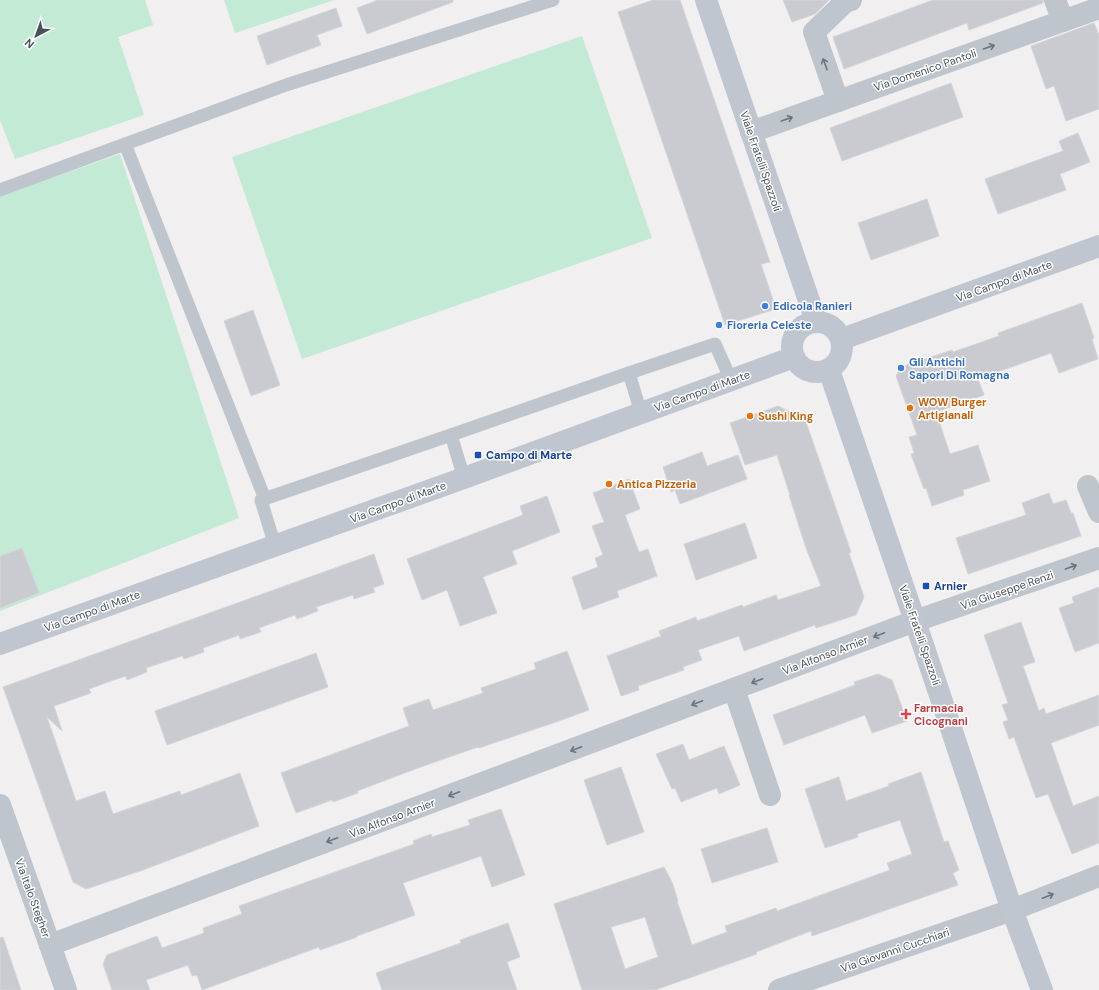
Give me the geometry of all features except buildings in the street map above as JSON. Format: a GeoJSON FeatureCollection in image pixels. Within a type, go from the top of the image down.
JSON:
{"type":"FeatureCollection","features":[{"type":"Feature","properties":{"kind":"main road","name":"Viale Fratelli Spazzoli"},"geometry":{"type":"LineString","coordinates":[[706,0],[816,321]]}},
{"type":"Feature","properties":{"kind":"main road","name":"Via Campo di Marte"},"geometry":{"type":"LineString","coordinates":[[842,339],[1099,246]]}},
{"type":"Feature","properties":{"kind":"main road"},"geometry":{"type":"LineString","coordinates":[[816,321],[824,322],[832,326],[842,339],[843,347],[841,356],[837,363],[829,370],[814,372],[799,364],[794,357],[792,349],[793,341],[801,327],[808,323],[816,321]]}},
{"type":"Feature","properties":{"kind":"main road","name":"Via Campo di Marte"},"geometry":{"type":"LineString","coordinates":[[0,644],[464,478],[794,357]]}},
{"type":"Feature","properties":{"kind":"main road","name":"Viale Fratelli Spazzoli"},"geometry":{"type":"LineString","coordinates":[[829,370],[1012,910],[1042,990]]}},
{"type":"Feature","properties":{"kind":"street"},"geometry":{"type":"LineString","coordinates":[[1055,0],[1063,22]]}},
{"type":"Feature","properties":{"kind":"street"},"geometry":{"type":"LineString","coordinates":[[838,101],[814,32],[847,1]]}},
{"type":"Feature","properties":{"kind":"street","name":"Via Domenico Pantoli"},"geometry":{"type":"LineString","coordinates":[[751,132],[1099,8]]}},
{"type":"Feature","properties":{"kind":"street"},"geometry":{"type":"LineString","coordinates":[[1088,486],[1099,512]]}},
{"type":"Feature","properties":{"kind":"street","name":"Via Giuseppe Renzi"},"geometry":{"type":"LineString","coordinates":[[915,621],[1099,558]]}},
{"type":"Feature","properties":{"kind":"street","name":"Via Alfonso Arnier"},"geometry":{"type":"LineString","coordinates":[[50,945],[915,621]]}},
{"type":"Feature","properties":{"kind":"street"},"geometry":{"type":"LineString","coordinates":[[734,690],[770,795]]}},
{"type":"Feature","properties":{"kind":"street","name":"Via Italo Stegher"},"geometry":{"type":"LineString","coordinates":[[0,805],[66,990]]}},
{"type":"Feature","properties":{"kind":"street","name":"Via Giovanni Cucchiari"},"geometry":{"type":"LineString","coordinates":[[779,990],[1012,910],[1099,876]]}},
{"type":"Feature","properties":{"kind":"lane"},"geometry":{"type":"LineString","coordinates":[[0,190],[286,85],[553,0]]}},
{"type":"Feature","properties":{"kind":"lane"},"geometry":{"type":"LineString","coordinates":[[125,144],[265,499]]}},
{"type":"Feature","properties":{"kind":"lane"},"geometry":{"type":"LineString","coordinates":[[275,546],[261,500],[451,436],[715,344],[731,380]]}},
{"type":"Feature","properties":{"kind":"lane"},"geometry":{"type":"LineString","coordinates":[[629,373],[642,413]]}},
{"type":"Feature","properties":{"kind":"lane"},"geometry":{"type":"LineString","coordinates":[[451,436],[464,478]]}},
{"type":"Feature","properties":{"kind":"green space"},"geometry":{"type":"Polygon","coordinates":[[[0,0],[145,0],[153,25],[118,37],[144,115],[15,159],[0,120],[0,0]]]}},
{"type":"Feature","properties":{"kind":"green space"},"geometry":{"type":"Polygon","coordinates":[[[224,0],[334,0],[235,33],[224,0]]]}},
{"type":"Feature","properties":{"kind":"green space"},"geometry":{"type":"Polygon","coordinates":[[[582,36],[652,238],[302,359],[232,157],[582,36]]]}},
{"type":"Feature","properties":{"kind":"green space"},"geometry":{"type":"Polygon","coordinates":[[[120,154],[239,518],[0,611],[0,196],[120,154]]]}},
{"type":"Feature","properties":{"kind":"place","name":"Edicola Ranieri"},"geometry":{"type":"Point","coordinates":[765,306]}},
{"type":"Feature","properties":{"kind":"place","name":"Fioreria Celeste"},"geometry":{"type":"Point","coordinates":[719,325]}},
{"type":"Feature","properties":{"kind":"place","name":"Gli Antichi Sapori Di Romagna"},"geometry":{"type":"Point","coordinates":[901,368]}},
{"type":"Feature","properties":{"kind":"place","name":"WOW Burger Artigianali"},"geometry":{"type":"Point","coordinates":[910,408]}},
{"type":"Feature","properties":{"kind":"place","name":"Sushi King"},"geometry":{"type":"Point","coordinates":[750,416]}},
{"type":"Feature","properties":{"kind":"place","name":"Campo di Marte"},"geometry":{"type":"Point","coordinates":[478,455]}},
{"type":"Feature","properties":{"kind":"place","name":"Antica Pizzeria"},"geometry":{"type":"Point","coordinates":[609,484]}},
{"type":"Feature","properties":{"kind":"place","name":"Arnier"},"geometry":{"type":"Point","coordinates":[926,586]}},
{"type":"Feature","properties":{"kind":"place","name":"Farmacia Cicognani"},"geometry":{"type":"Point","coordinates":[906,714]}}]}
